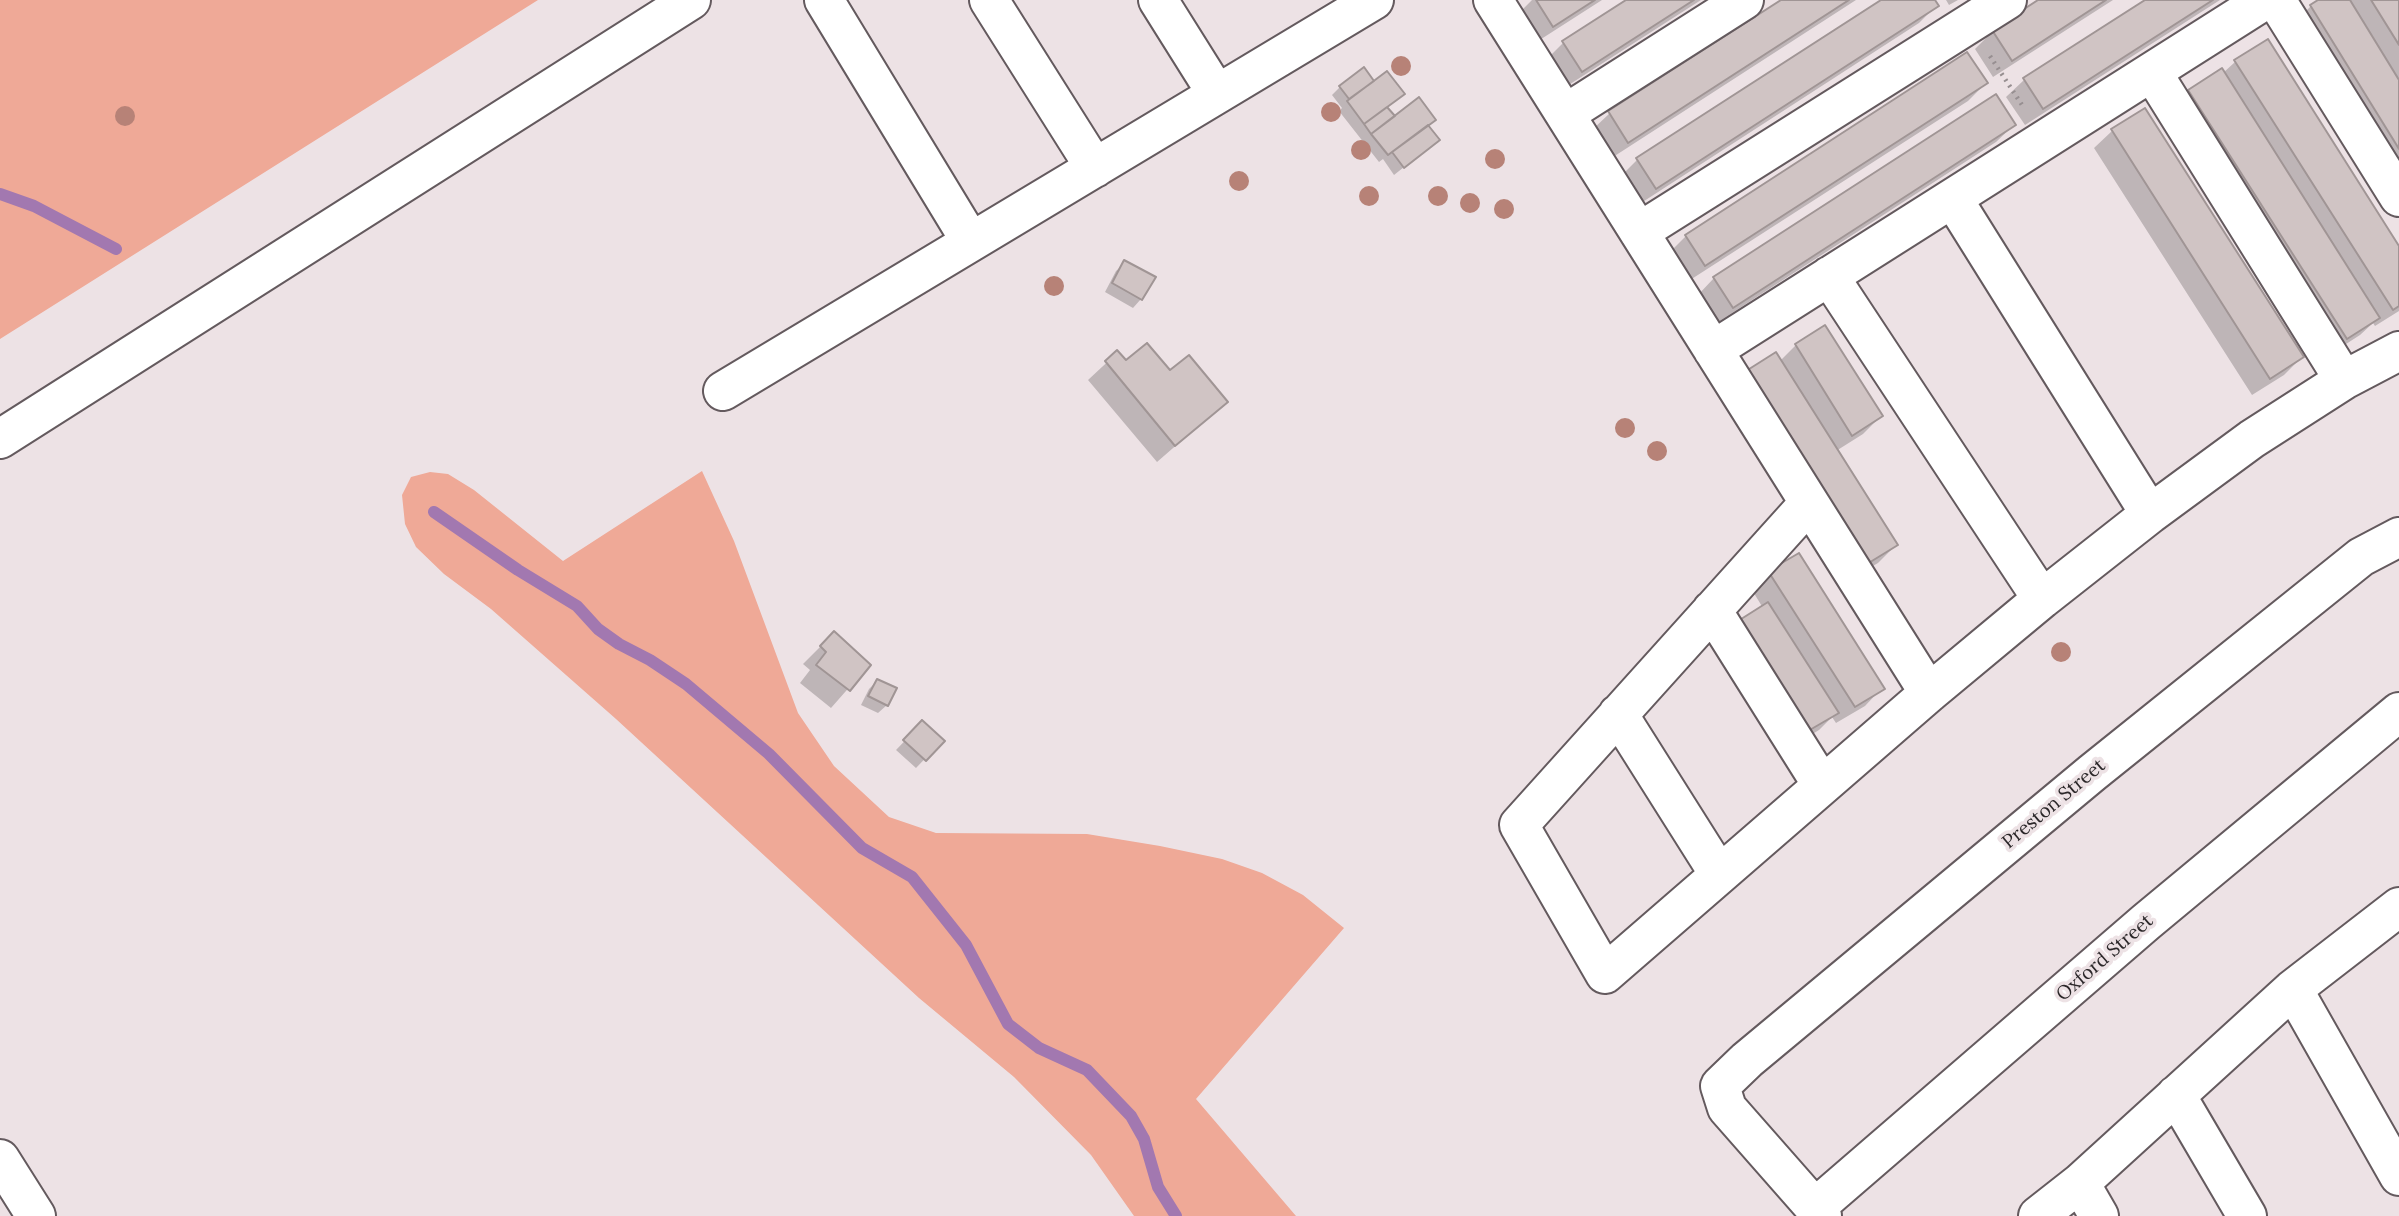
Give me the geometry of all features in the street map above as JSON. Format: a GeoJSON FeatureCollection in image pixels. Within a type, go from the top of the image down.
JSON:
{"type":"FeatureCollection","features":[{"type":"Feature","properties":{"kind":"street"},"geometry":{"type":"LineString","coordinates":[[0,439],[691,0]]}},
{"type":"Feature","properties":{"kind":"street"},"geometry":{"type":"LineString","coordinates":[[824,0],[971,242]]}},
{"type":"Feature","properties":{"kind":"street"},"geometry":{"type":"LineString","coordinates":[[989,0],[1095,167]]}},
{"type":"Feature","properties":{"kind":"street"},"geometry":{"type":"LineString","coordinates":[[1158,0],[1217,94]]}},
{"type":"Feature","properties":{"kind":"street"},"geometry":{"type":"LineString","coordinates":[[723,391],[1217,94],[1331,11],[1374,0]]}},
{"type":"Feature","properties":{"kind":"street"},"geometry":{"type":"LineString","coordinates":[[1493,0],[1929,693]]}},
{"type":"Feature","properties":{"kind":"street"},"geometry":{"type":"LineString","coordinates":[[1565,114],[1744,0]]}},
{"type":"Feature","properties":{"kind":"street"},"geometry":{"type":"LineString","coordinates":[[1639,232],[2007,0]]}},
{"type":"Feature","properties":{"kind":"street"},"geometry":{"type":"LineString","coordinates":[[1713,351],[2265,0]]}},
{"type":"Feature","properties":{"kind":"street"},"geometry":{"type":"LineString","coordinates":[[2276,0],[2399,197]]}},
{"type":"Feature","properties":{"kind":"street"},"geometry":{"type":"LineString","coordinates":[[2152,72],[2344,380]]}},
{"type":"Feature","properties":{"kind":"street"},"geometry":{"type":"LineString","coordinates":[[1953,199],[2150,514]]}},
{"type":"Feature","properties":{"kind":"street"},"geometry":{"type":"LineString","coordinates":[[1829,276],[2042,599]]}},
{"type":"Feature","properties":{"kind":"street"},"geometry":{"type":"LineString","coordinates":[[1809,503],[1519,825],[1605,974],[1929,693],[2150,514],[2252,439],[2344,380],[2399,351]]}},
{"type":"Feature","properties":{"kind":"street","name":"Preston Street"},"geometry":{"type":"LineString","coordinates":[[1818,1212],[1727,1108],[1720,1086],[1747,1060],[2092,773],[2361,557],[2398,540]]}},
{"type":"Feature","properties":{"kind":"street"},"geometry":{"type":"LineString","coordinates":[[1712,610],[1822,785]]}},
{"type":"Feature","properties":{"kind":"street","name":"Oxford Street"},"geometry":{"type":"LineString","coordinates":[[1818,1212],[2146,922],[2399,712]]}},
{"type":"Feature","properties":{"kind":"street"},"geometry":{"type":"LineString","coordinates":[[1618,714],[1719,874]]}},
{"type":"Feature","properties":{"kind":"street"},"geometry":{"type":"LineString","coordinates":[[2038,1216],[2080,1183],[2293,989],[2399,907]]}},
{"type":"Feature","properties":{"kind":"street"},"geometry":{"type":"LineString","coordinates":[[2293,989],[2399,1176]]}},
{"type":"Feature","properties":{"kind":"street"},"geometry":{"type":"LineString","coordinates":[[2176,1095],[2247,1216]]}},
{"type":"Feature","properties":{"kind":"street"},"geometry":{"type":"LineString","coordinates":[[0,1158],[36,1216]]}},
{"type":"Feature","properties":{"kind":"street"},"geometry":{"type":"LineString","coordinates":[[2080,1183],[2099,1216]]}},
{"type":"Feature","properties":{"kind":"path"},"geometry":{"type":"LineString","coordinates":[[1969,24],[2045,140]]}},
{"type":"Feature","properties":{"kind":"shaded area"},"geometry":{"type":"Polygon","coordinates":[[[0,0],[538,0],[0,339],[0,0]]]}},
{"type":"Feature","properties":{"kind":"shaded area"},"geometry":{"type":"Polygon","coordinates":[[[702,471],[734,541],[798,713],[834,766],[889,817],[936,833],[1087,834],[1222,859],[1262,873],[1303,895],[1344,928],[1196,1099],[1296,1216],[1134,1216],[1091,1155],[1014,1077],[919,998],[616,719],[491,609],[444,574],[416,547],[405,524],[402,495],[411,477],[430,472],[448,474],[474,490],[563,561],[702,471]]]}},
{"type":"Feature","properties":{"kind":"building"},"geometry":{"type":"Polygon","coordinates":[[[1536,0],[1595,0],[1553,27],[1536,0]]]}},
{"type":"Feature","properties":{"kind":"building"},"geometry":{"type":"Polygon","coordinates":[[[1626,0],[1694,0],[1582,72],[1562,41],[1626,0]]]}},
{"type":"Feature","properties":{"kind":"building"},"geometry":{"type":"Polygon","coordinates":[[[1781,0],[1849,0],[1628,143],[1608,111],[1781,0]]]}},
{"type":"Feature","properties":{"kind":"building"},"geometry":{"type":"Polygon","coordinates":[[[1881,0],[1935,0],[1939,6],[1656,189],[1636,158],[1881,0]]]}},
{"type":"Feature","properties":{"kind":"building"},"geometry":{"type":"Polygon","coordinates":[[[2038,0],[2106,0],[2012,61],[1992,30],[2038,0]]]}},
{"type":"Feature","properties":{"kind":"building"},"geometry":{"type":"Polygon","coordinates":[[[2145,0],[2213,0],[2043,109],[2023,78],[2145,0]]]}},
{"type":"Feature","properties":{"kind":"building"},"geometry":{"type":"Polygon","coordinates":[[[2318,0],[2350,0],[2399,80],[2399,149],[2310,5],[2318,0]]]}},
{"type":"Feature","properties":{"kind":"building"},"geometry":{"type":"Polygon","coordinates":[[[2371,0],[2399,0],[2399,45],[2371,0]]]}},
{"type":"Feature","properties":{"kind":"building"},"geometry":{"type":"Polygon","coordinates":[[[2268,39],[2399,246],[2399,306],[2393,310],[2234,60],[2268,39]]]}},
{"type":"Feature","properties":{"kind":"building"},"geometry":{"type":"Polygon","coordinates":[[[1967,52],[1988,83],[1705,266],[1685,235],[1967,52]]]}},
{"type":"Feature","properties":{"kind":"building"},"geometry":{"type":"Polygon","coordinates":[[[1364,67],[1374,81],[1349,99],[1339,86],[1364,67]]]}},
{"type":"Feature","properties":{"kind":"building"},"geometry":{"type":"Polygon","coordinates":[[[2222,68],[2380,318],[2347,339],[2188,90],[2222,68]]]}},
{"type":"Feature","properties":{"kind":"building"},"geometry":{"type":"Polygon","coordinates":[[[1387,71],[1405,94],[1364,124],[1347,101],[1387,71]]]}},
{"type":"Feature","properties":{"kind":"building"},"geometry":{"type":"Polygon","coordinates":[[[1996,94],[2016,125],[1733,308],[1713,277],[1996,94]]]}},
{"type":"Feature","properties":{"kind":"building"},"geometry":{"type":"Polygon","coordinates":[[[1419,97],[1436,120],[1388,155],[1371,134],[1419,97]]]}},
{"type":"Feature","properties":{"kind":"building"},"geometry":{"type":"Polygon","coordinates":[[[1387,107],[1395,116],[1371,134],[1364,124],[1387,107]]]}},
{"type":"Feature","properties":{"kind":"building"},"geometry":{"type":"Polygon","coordinates":[[[2145,108],[2304,357],[2270,379],[2111,129],[2145,108]]]}},
{"type":"Feature","properties":{"kind":"building"},"geometry":{"type":"Polygon","coordinates":[[[1428,125],[1440,140],[1404,168],[1392,152],[1428,125]]]}},
{"type":"Feature","properties":{"kind":"building"},"geometry":{"type":"Polygon","coordinates":[[[1124,260],[1156,277],[1142,300],[1112,283],[1124,260]]]}},
{"type":"Feature","properties":{"kind":"building"},"geometry":{"type":"Polygon","coordinates":[[[1825,325],[1883,416],[1852,436],[1795,344],[1825,325]]]}},
{"type":"Feature","properties":{"kind":"building"},"geometry":{"type":"Polygon","coordinates":[[[1147,343],[1170,370],[1189,355],[1228,402],[1175,446],[1105,361],[1117,350],[1126,360],[1147,343]]]}},
{"type":"Feature","properties":{"kind":"building"},"geometry":{"type":"Polygon","coordinates":[[[1776,352],[1898,545],[1867,564],[1746,371],[1776,352]]]}},
{"type":"Feature","properties":{"kind":"building"},"geometry":{"type":"Polygon","coordinates":[[[1799,553],[1885,689],[1855,707],[1768,571],[1799,553]]]}},
{"type":"Feature","properties":{"kind":"building"},"geometry":{"type":"Polygon","coordinates":[[[1768,602],[1839,713],[1808,731],[1738,621],[1768,602]]]}},
{"type":"Feature","properties":{"kind":"building"},"geometry":{"type":"Polygon","coordinates":[[[834,631],[871,665],[850,691],[816,665],[826,652],[820,646],[834,631]]]}},
{"type":"Feature","properties":{"kind":"building"},"geometry":{"type":"Polygon","coordinates":[[[877,679],[897,688],[888,706],[868,696],[877,679]]]}},
{"type":"Feature","properties":{"kind":"building"},"geometry":{"type":"Polygon","coordinates":[[[922,720],[945,741],[926,761],[903,740],[922,720]]]}},
{"type":"Feature","properties":{"kind":"waterway"},"geometry":{"type":"LineString","coordinates":[[0,194],[34,206],[116,249]]}},
{"type":"Feature","properties":{"kind":"waterway"},"geometry":{"type":"LineString","coordinates":[[434,512],[518,570],[577,606],[598,629],[619,644],[650,660],[686,684],[769,754],[862,848],[912,877],[966,945],[1008,1024],[1039,1048],[1087,1070],[1131,1116],[1144,1139],[1158,1187],[1176,1216]]}}]}
